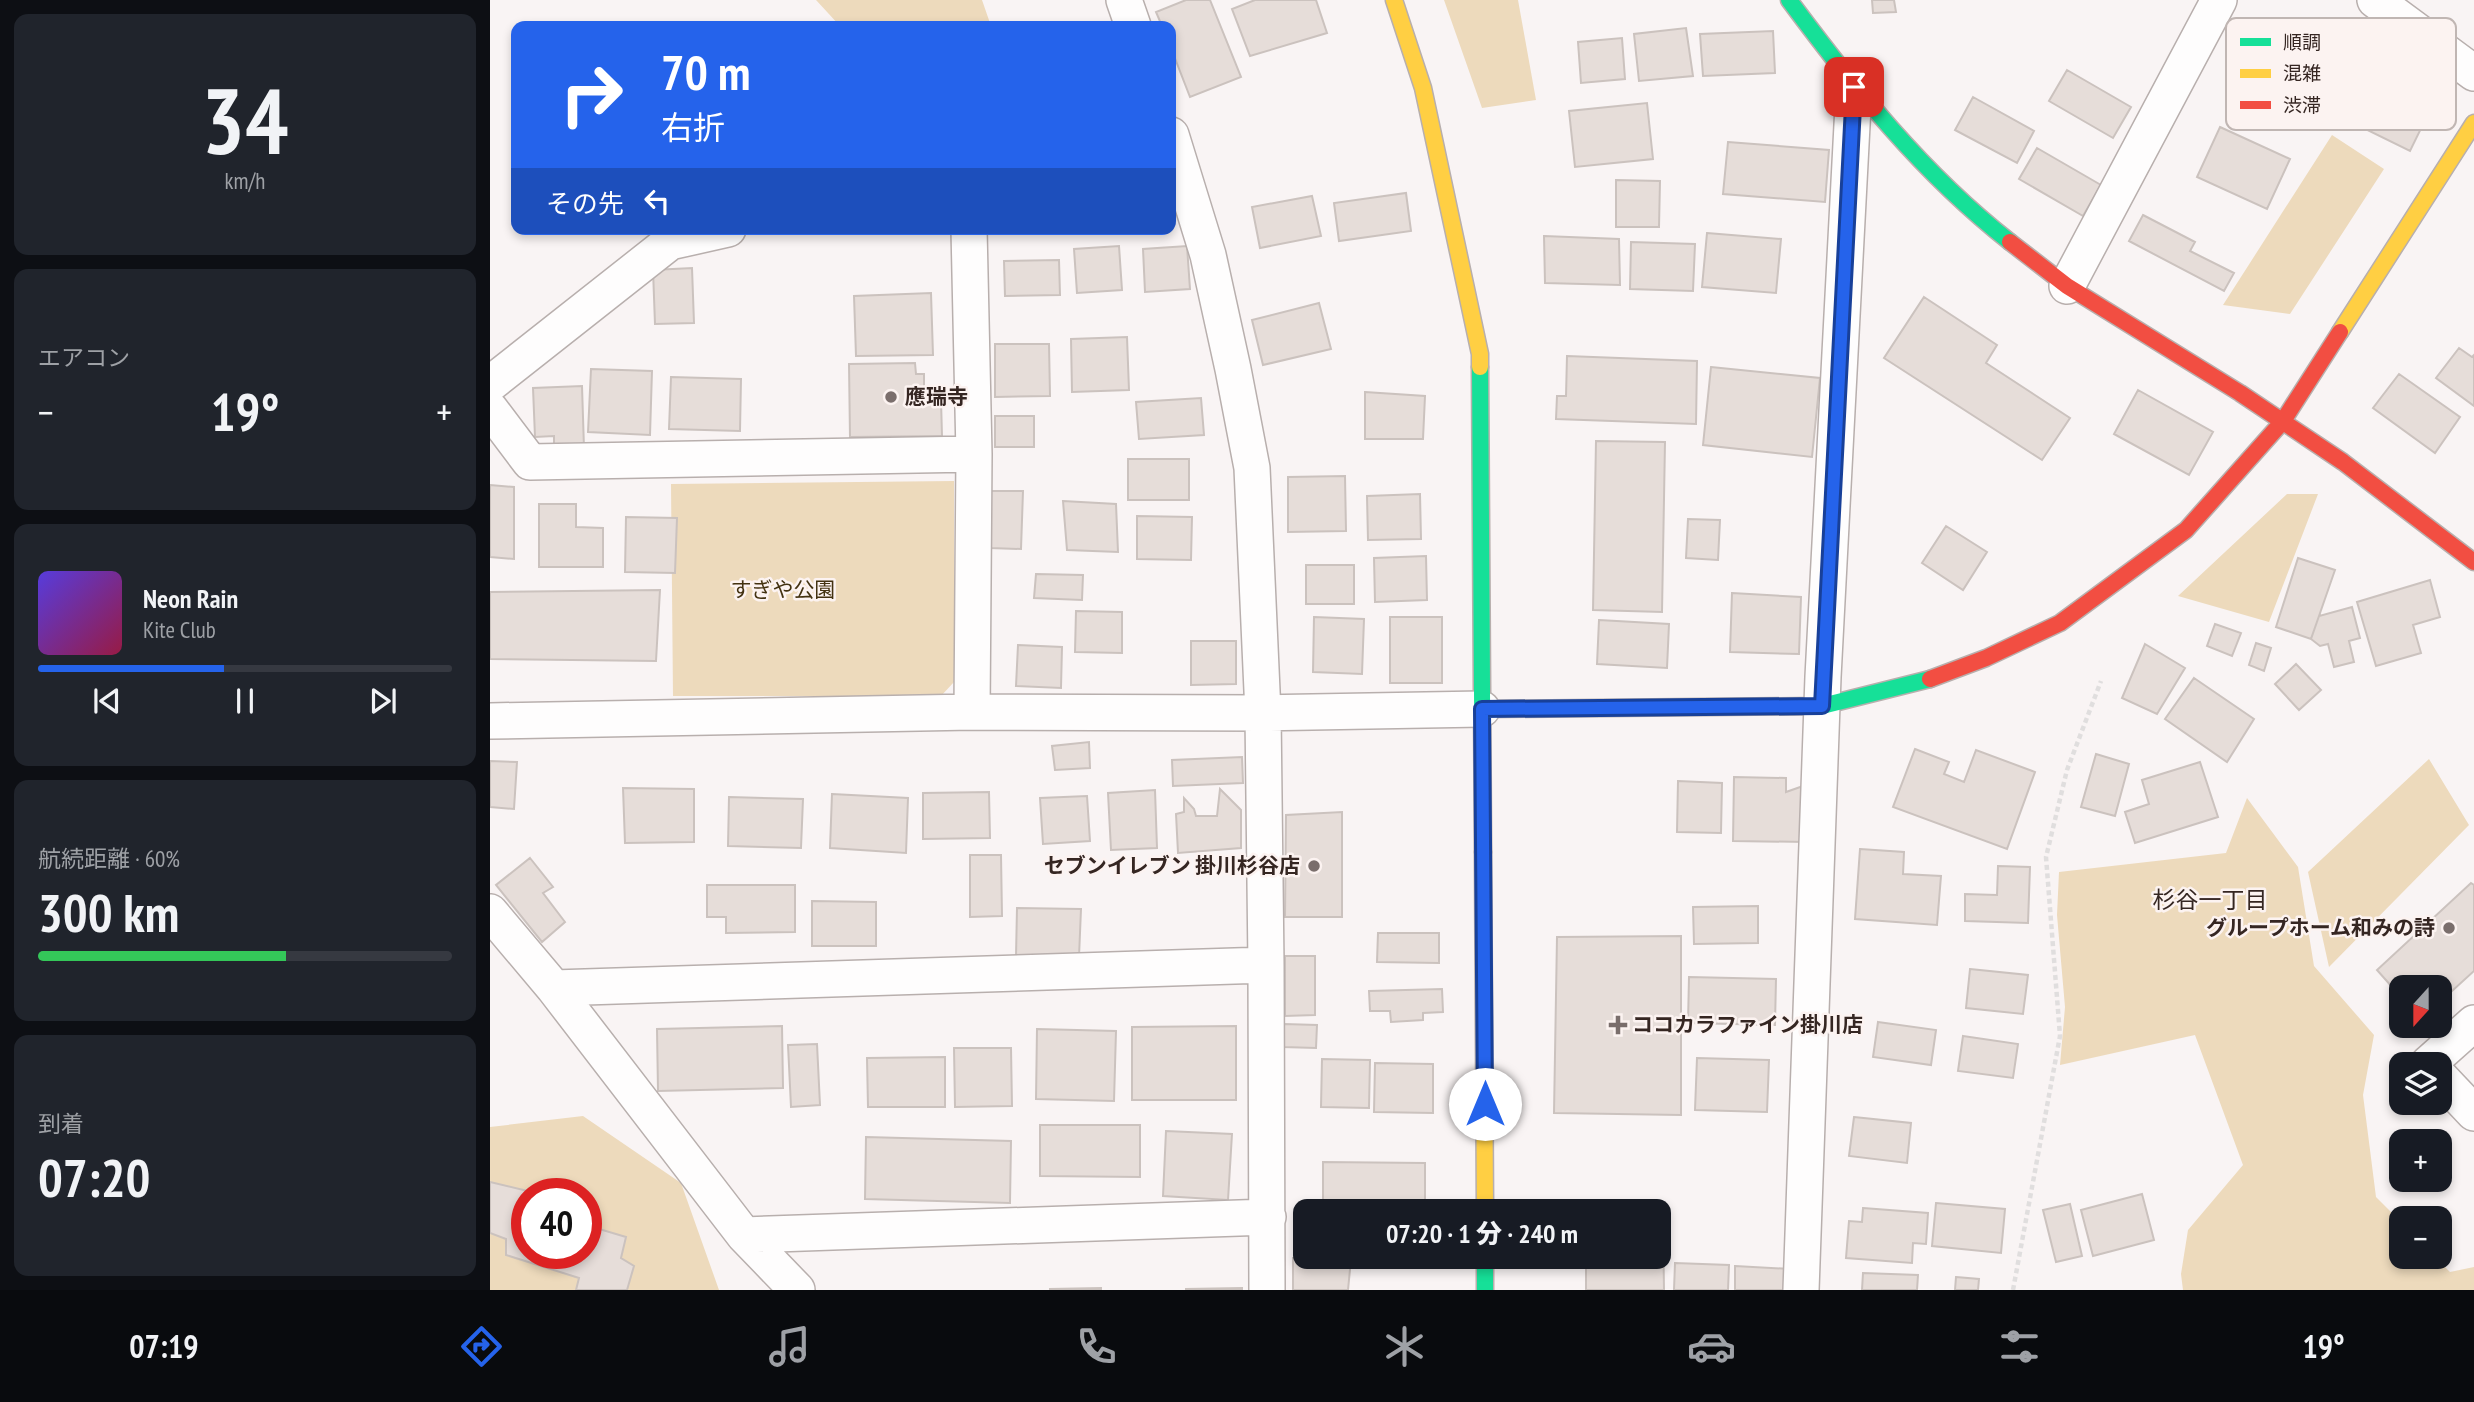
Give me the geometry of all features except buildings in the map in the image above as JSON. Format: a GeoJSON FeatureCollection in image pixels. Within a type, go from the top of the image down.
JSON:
{"type":"FeatureCollection","features":[{"type":"Feature","properties":{"kind":"street"},"geometry":{"type":"LineString","coordinates":[[1124,0],[1131,21]]}},
{"type":"Feature","properties":{"kind":"street"},"geometry":{"type":"LineString","coordinates":[[1394,0],[1423,88],[1480,354],[1485,1199]]}},
{"type":"Feature","properties":{"kind":"street"},"geometry":{"type":"LineString","coordinates":[[1789,0],[1854,87],[1910,152],[1985,222],[2067,286],[2283,421],[2343,462],[2474,562]]}},
{"type":"Feature","properties":{"kind":"street"},"geometry":{"type":"LineString","coordinates":[[2067,286],[2218,0]]}},
{"type":"Feature","properties":{"kind":"street"},"geometry":{"type":"LineString","coordinates":[[2375,0],[2399,18]]}},
{"type":"Feature","properties":{"kind":"street"},"geometry":{"type":"LineString","coordinates":[[2456,60],[2474,73]]}},
{"type":"Feature","properties":{"kind":"street"},"geometry":{"type":"LineString","coordinates":[[1801,1290],[1822,706],[1854,87]]}},
{"type":"Feature","properties":{"kind":"street"},"geometry":{"type":"LineString","coordinates":[[490,721],[972,712],[1263,713],[1822,706],[1933,678],[1986,658],[2060,623],[2186,530],[2283,421],[2474,123]]}},
{"type":"Feature","properties":{"kind":"street"},"geometry":{"type":"LineString","coordinates":[[1176,151],[1208,255],[1252,468],[1263,713],[1267,1290]]}},
{"type":"Feature","properties":{"kind":"street"},"geometry":{"type":"LineString","coordinates":[[490,384],[670,242],[702,235]]}},
{"type":"Feature","properties":{"kind":"street"},"geometry":{"type":"LineString","coordinates":[[969,235],[974,454],[972,712]]}},
{"type":"Feature","properties":{"kind":"street"},"geometry":{"type":"LineString","coordinates":[[490,409],[530,462],[974,454]]}},
{"type":"Feature","properties":{"kind":"street"},"geometry":{"type":"LineString","coordinates":[[490,912],[554,988],[744,1235],[797,1290]]}},
{"type":"Feature","properties":{"kind":"street"},"geometry":{"type":"LineString","coordinates":[[554,988],[1266,965]]}},
{"type":"Feature","properties":{"kind":"street"},"geometry":{"type":"LineString","coordinates":[[2441,1052],[2474,1023]]}},
{"type":"Feature","properties":{"kind":"street"},"geometry":{"type":"LineString","coordinates":[[2452,1090],[2474,1113]]}},
{"type":"Feature","properties":{"kind":"street"},"geometry":{"type":"LineString","coordinates":[[744,1235],[1268,1217]]}},
{"type":"Feature","properties":{"kind":"street"},"geometry":{"type":"LineString","coordinates":[[1485,1269],[1486,1290]]}},
{"type":"Feature","properties":{"kind":"path"},"geometry":{"type":"LineString","coordinates":[[2013,1290],[2060,1036],[2046,857],[2067,771],[2101,681]]}},
{"type":"Feature","properties":{"kind":"green space"},"geometry":{"type":"Polygon","coordinates":[[[816,0],[982,0],[989,21],[835,21],[816,0]]]}},
{"type":"Feature","properties":{"kind":"green space"},"geometry":{"type":"Polygon","coordinates":[[[1444,0],[1518,0],[1536,100],[1482,108],[1444,0]]]}},
{"type":"Feature","properties":{"kind":"green space"},"geometry":{"type":"Polygon","coordinates":[[[2332,135],[2384,169],[2290,314],[2223,305],[2332,135]]]}},
{"type":"Feature","properties":{"kind":"green space","name":"すぎや公園"},"geometry":{"type":"Polygon","coordinates":[[[954,481],[954,682],[941,696],[673,696],[671,484],[954,481]]]}},
{"type":"Feature","properties":{"kind":"green space"},"geometry":{"type":"Polygon","coordinates":[[[2287,494],[2318,494],[2269,622],[2178,596],[2287,494]]]}},
{"type":"Feature","properties":{"kind":"green space"},"geometry":{"type":"Polygon","coordinates":[[[2429,759],[2469,825],[2329,967],[2308,872],[2429,759]]]}},
{"type":"Feature","properties":{"kind":"green space"},"geometry":{"type":"Polygon","coordinates":[[[2247,798],[2298,867],[2314,966],[2374,1035],[2363,1095],[2376,1197],[2389,1210],[2389,1269],[2447,1269],[2450,1272],[2474,1267],[2474,1290],[2183,1290],[2181,1274],[2188,1230],[2243,1165],[2195,1035],[2060,1065],[2065,1007],[2057,915],[2059,872],[2226,853],[2247,798]]]}},
{"type":"Feature","properties":{"kind":"green space"},"geometry":{"type":"Polygon","coordinates":[[[583,1116],[681,1183],[719,1290],[490,1290],[490,1127],[583,1116]]]}},
{"type":"Feature","properties":{"kind":"traffic: fast"},"geometry":{"type":"LineString","coordinates":[[1789,0],[1891,128],[1947,187],[2010,242]]}},
{"type":"Feature","properties":{"kind":"traffic: fast"},"geometry":{"type":"LineString","coordinates":[[1480,367],[1483,852]]}},
{"type":"Feature","properties":{"kind":"traffic: fast"},"geometry":{"type":"LineString","coordinates":[[1482,709],[1822,706],[1930,679]]}},
{"type":"Feature","properties":{"kind":"traffic: fast"},"geometry":{"type":"LineString","coordinates":[[1485,1269],[1485,1290]]}},
{"type":"Feature","properties":{"kind":"traffic: slow"},"geometry":{"type":"LineString","coordinates":[[1394,0],[1423,88],[1480,354],[1480,367]]}},
{"type":"Feature","properties":{"kind":"traffic: slow"},"geometry":{"type":"LineString","coordinates":[[2340,332],[2474,123]]}},
{"type":"Feature","properties":{"kind":"traffic: slow"},"geometry":{"type":"LineString","coordinates":[[1483,852],[1485,1199]]}},
{"type":"Feature","properties":{"kind":"traffic: jam"},"geometry":{"type":"LineString","coordinates":[[2010,242],[2067,286],[2240,393],[2343,462],[2474,562]]}},
{"type":"Feature","properties":{"kind":"traffic: jam"},"geometry":{"type":"LineString","coordinates":[[1930,679],[1986,658],[2060,623],[2186,530],[2283,421],[2340,332]]}},
{"type":"Feature","properties":{"kind":"place","name":"應瑞寺"},"geometry":{"type":"Point","coordinates":[891,397]}},
{"type":"Feature","properties":{"kind":"place","name":"セブンイレブン 掛川杉谷店"},"geometry":{"type":"Point","coordinates":[1314,866]}},
{"type":"Feature","properties":{"kind":"place","name":"グループホーム和みの詩"},"geometry":{"type":"Point","coordinates":[2449,928]}},
{"type":"Feature","properties":{"kind":"place","name":"ココカラファイン掛川店"},"geometry":{"type":"Point","coordinates":[1618,1025]}},
{"type":"Feature","properties":{"kind":"district","name":"杉谷一丁目"},"geometry":{"type":"Point","coordinates":[2210,900]}},
{"type":"Feature","properties":{"kind":"route"},"geometry":{"type":"LineString","coordinates":[[1485,1104],[1482,709],[1822,706],[1854,87]]}}]}
